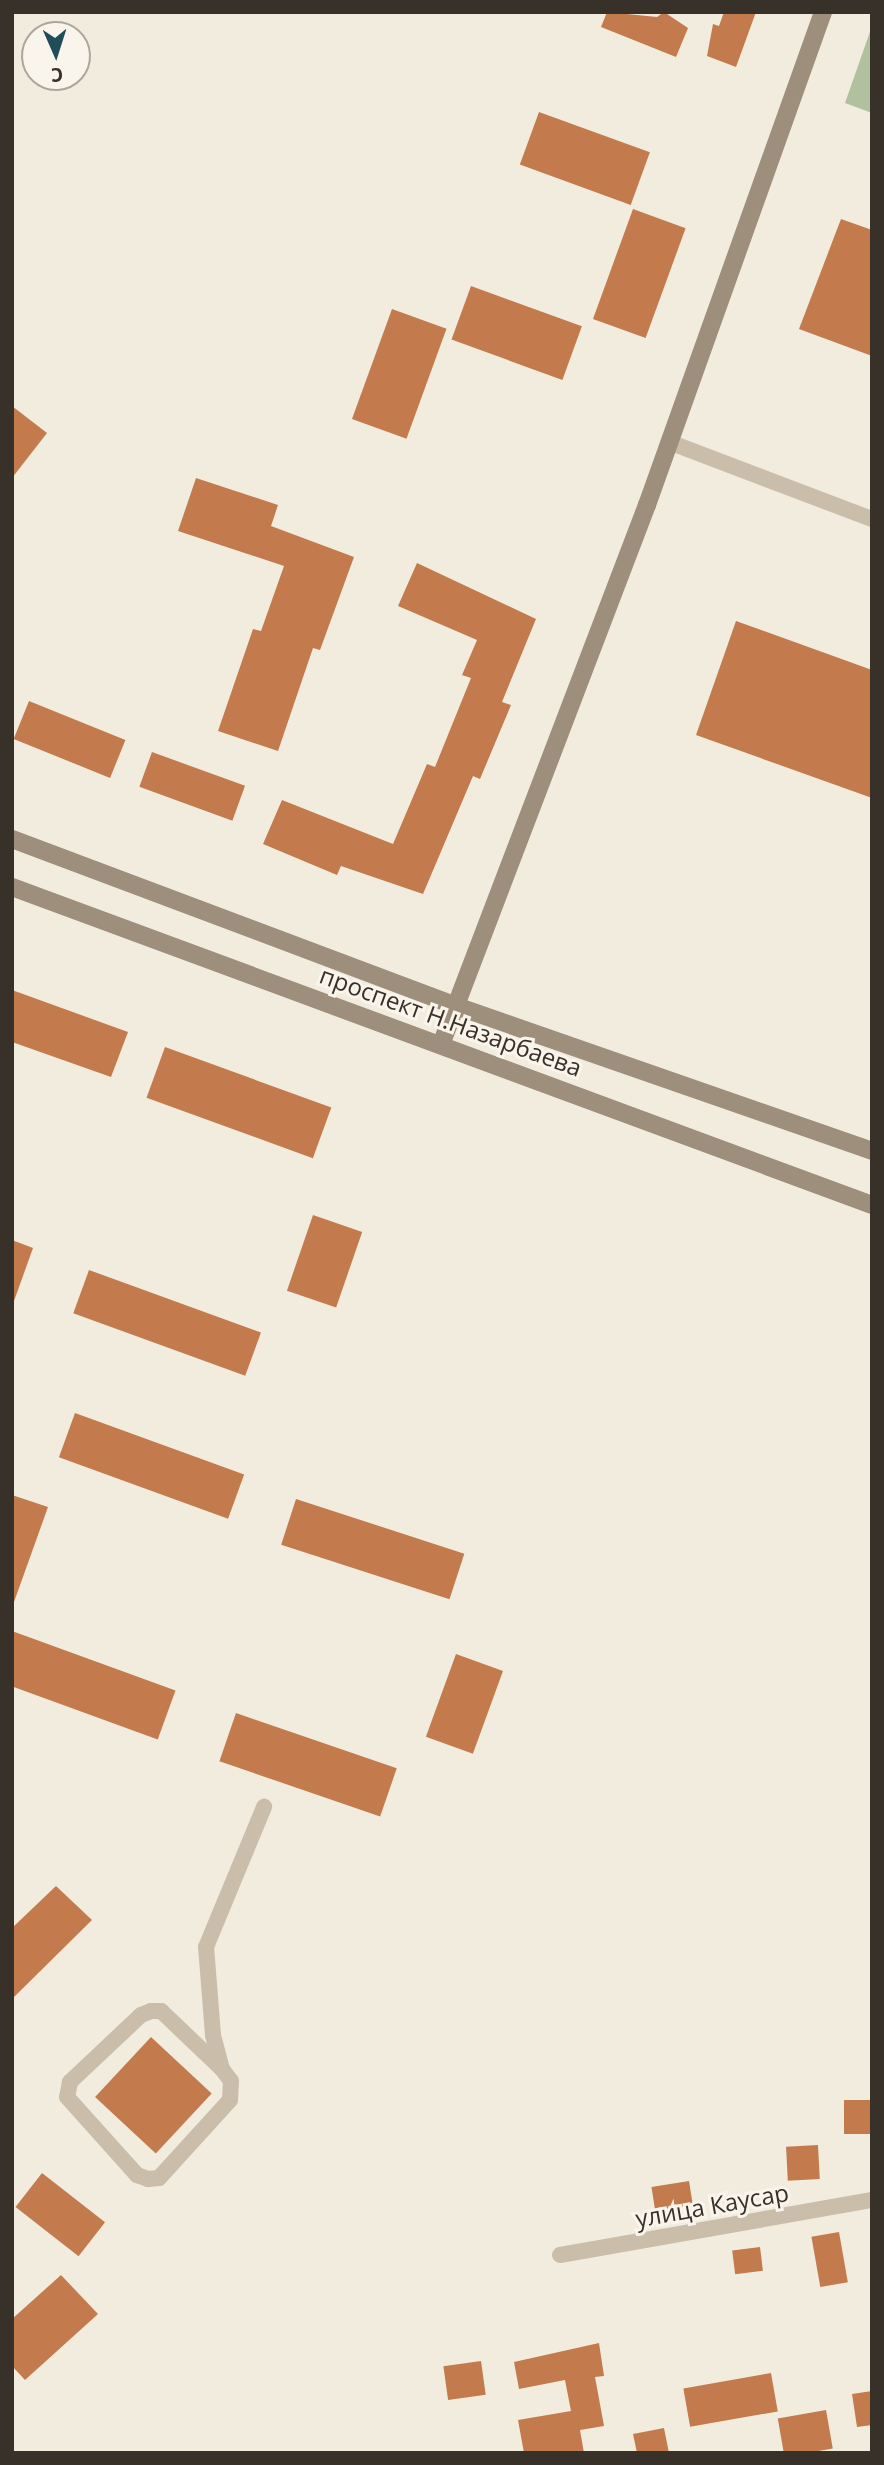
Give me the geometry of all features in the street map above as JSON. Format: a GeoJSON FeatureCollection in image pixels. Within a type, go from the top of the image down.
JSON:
{"type":"FeatureCollection","features":[{"type":"Feature","properties":{"kind":"main road"},"geometry":{"type":"LineString","coordinates":[[442,1042],[669,442],[823,12]]}},
{"type":"Feature","properties":{"kind":"main road","name":"проспект Н.Назарбаева"},"geometry":{"type":"LineString","coordinates":[[12,839],[456,1006],[872,1151]]}},
{"type":"Feature","properties":{"kind":"main road","name":"проспект Н.Назарбаева"},"geometry":{"type":"LineString","coordinates":[[12,887],[442,1042],[872,1205]]}},
{"type":"Feature","properties":{"kind":"street"},"geometry":{"type":"LineString","coordinates":[[669,442],[872,519]]}},
{"type":"Feature","properties":{"kind":"street"},"geometry":{"type":"LineString","coordinates":[[222,2069],[161,2011],[150,2011],[70,2082],[67,2097],[136,2175],[159,2178],[230,2100],[231,2081],[222,2069],[213,2035],[206,1947],[264,1807]]}},
{"type":"Feature","properties":{"kind":"street","name":"улица Каусар"},"geometry":{"type":"LineString","coordinates":[[561,2255],[872,2200]]}},
{"type":"Feature","properties":{"kind":"green space"},"geometry":{"type":"Polygon","coordinates":[[[872,26],[872,113],[845,103],[872,26]]]}},
{"type":"Feature","properties":{"kind":"building"},"geometry":{"type":"Polygon","coordinates":[[[607,12],[657,17],[664,12],[688,28],[676,57],[601,27],[607,12]]]}},
{"type":"Feature","properties":{"kind":"building"},"geometry":{"type":"Polygon","coordinates":[[[724,12],[756,12],[736,67],[707,56],[713,24],[719,26],[724,12]]]}},
{"type":"Feature","properties":{"kind":"building"},"geometry":{"type":"Polygon","coordinates":[[[539,112],[650,152],[631,205],[520,165],[539,112]]]}},
{"type":"Feature","properties":{"kind":"building"},"geometry":{"type":"Polygon","coordinates":[[[633,209],[686,228],[646,338],[593,319],[633,209]]]}},
{"type":"Feature","properties":{"kind":"building"},"geometry":{"type":"Polygon","coordinates":[[[841,219],[872,230],[872,356],[799,329],[841,219]]]}},
{"type":"Feature","properties":{"kind":"building"},"geometry":{"type":"Polygon","coordinates":[[[471,286],[582,326],[562,380],[452,340],[471,286]]]}},
{"type":"Feature","properties":{"kind":"building"},"geometry":{"type":"Polygon","coordinates":[[[392,309],[447,329],[406,439],[352,419],[392,309]]]}},
{"type":"Feature","properties":{"kind":"building"},"geometry":{"type":"Polygon","coordinates":[[[12,406],[47,433],[12,478],[12,406]]]}},
{"type":"Feature","properties":{"kind":"building"},"geometry":{"type":"Polygon","coordinates":[[[196,478],[278,505],[271,526],[354,557],[320,650],[313,648],[278,751],[218,731],[253,629],[261,631],[284,566],[178,531],[196,478]]]}},
{"type":"Feature","properties":{"kind":"building"},"geometry":{"type":"Polygon","coordinates":[[[417,563],[536,619],[502,702],[511,705],[480,779],[473,776],[423,894],[341,866],[337,875],[263,844],[282,800],[393,844],[427,764],[435,767],[471,678],[462,675],[477,640],[398,606],[417,563]]]}},
{"type":"Feature","properties":{"kind":"building"},"geometry":{"type":"Polygon","coordinates":[[[736,621],[872,670],[872,798],[696,735],[736,621]]]}},
{"type":"Feature","properties":{"kind":"building"},"geometry":{"type":"Polygon","coordinates":[[[29,701],[125,740],[110,778],[14,739],[29,701]]]}},
{"type":"Feature","properties":{"kind":"building"},"geometry":{"type":"Polygon","coordinates":[[[152,752],[245,786],[232,821],[139,787],[152,752]]]}},
{"type":"Feature","properties":{"kind":"building"},"geometry":{"type":"Polygon","coordinates":[[[12,990],[128,1032],[111,1077],[12,1042],[12,990]]]}},
{"type":"Feature","properties":{"kind":"building"},"geometry":{"type":"Polygon","coordinates":[[[165,1047],[331,1108],[313,1158],[147,1098],[165,1047]]]}},
{"type":"Feature","properties":{"kind":"building"},"geometry":{"type":"Polygon","coordinates":[[[313,1215],[362,1232],[336,1308],[287,1291],[313,1215]]]}},
{"type":"Feature","properties":{"kind":"building"},"geometry":{"type":"Polygon","coordinates":[[[12,1240],[33,1248],[14,1301],[12,1301],[12,1240]]]}},
{"type":"Feature","properties":{"kind":"building"},"geometry":{"type":"Polygon","coordinates":[[[89,1270],[261,1333],[245,1376],[73,1313],[89,1270]]]}},
{"type":"Feature","properties":{"kind":"building"},"geometry":{"type":"Polygon","coordinates":[[[75,1413],[244,1475],[228,1519],[59,1457],[75,1413]]]}},
{"type":"Feature","properties":{"kind":"building"},"geometry":{"type":"Polygon","coordinates":[[[12,1495],[48,1507],[14,1602],[12,1602],[12,1495]]]}},
{"type":"Feature","properties":{"kind":"building"},"geometry":{"type":"Polygon","coordinates":[[[296,1499],[464,1554],[450,1599],[281,1545],[296,1499]]]}},
{"type":"Feature","properties":{"kind":"building"},"geometry":{"type":"Polygon","coordinates":[[[12,1631],[176,1691],[158,1739],[12,1686],[12,1631]]]}},
{"type":"Feature","properties":{"kind":"building"},"geometry":{"type":"Polygon","coordinates":[[[456,1654],[503,1671],[473,1754],[426,1737],[456,1654]]]}},
{"type":"Feature","properties":{"kind":"building"},"geometry":{"type":"Polygon","coordinates":[[[236,1713],[397,1768],[380,1817],[219,1761],[236,1713]]]}},
{"type":"Feature","properties":{"kind":"building"},"geometry":{"type":"Polygon","coordinates":[[[56,1886],[92,1920],[12,1999],[12,1928],[56,1886]]]}},
{"type":"Feature","properties":{"kind":"building"},"geometry":{"type":"Polygon","coordinates":[[[151,2037],[212,2094],[156,2154],[95,2097],[151,2037]]]}},
{"type":"Feature","properties":{"kind":"building"},"geometry":{"type":"Polygon","coordinates":[[[844,2100],[872,2100],[872,2134],[844,2134],[844,2100]]]}},
{"type":"Feature","properties":{"kind":"building"},"geometry":{"type":"Polygon","coordinates":[[[818,2145],[820,2179],[788,2181],[786,2147],[818,2145]]]}},
{"type":"Feature","properties":{"kind":"building"},"geometry":{"type":"Polygon","coordinates":[[[42,2173],[105,2222],[79,2256],[16,2207],[42,2173]]]}},
{"type":"Feature","properties":{"kind":"building"},"geometry":{"type":"Polygon","coordinates":[[[689,2181],[693,2205],[655,2211],[651,2187],[689,2181]]]}},
{"type":"Feature","properties":{"kind":"building"},"geometry":{"type":"Polygon","coordinates":[[[839,2232],[848,2282],[820,2287],[811,2237],[839,2232]]]}},
{"type":"Feature","properties":{"kind":"building"},"geometry":{"type":"Polygon","coordinates":[[[760,2247],[763,2271],[735,2274],[732,2250],[760,2247]]]}},
{"type":"Feature","properties":{"kind":"building"},"geometry":{"type":"Polygon","coordinates":[[[61,2275],[98,2314],[25,2380],[12,2366],[12,2319],[61,2275]]]}},
{"type":"Feature","properties":{"kind":"building"},"geometry":{"type":"Polygon","coordinates":[[[599,2343],[604,2376],[595,2377],[604,2426],[580,2430],[584,2453],[524,2453],[518,2420],[571,2411],[565,2380],[519,2389],[514,2362],[599,2343]]]}},
{"type":"Feature","properties":{"kind":"building"},"geometry":{"type":"Polygon","coordinates":[[[481,2361],[486,2395],[448,2400],[443,2366],[481,2361]]]}},
{"type":"Feature","properties":{"kind":"building"},"geometry":{"type":"Polygon","coordinates":[[[771,2373],[778,2411],[690,2427],[683,2388],[771,2373]]]}},
{"type":"Feature","properties":{"kind":"building"},"geometry":{"type":"Polygon","coordinates":[[[872,2391],[872,2425],[857,2427],[852,2394],[872,2391]]]}},
{"type":"Feature","properties":{"kind":"building"},"geometry":{"type":"Polygon","coordinates":[[[826,2410],[833,2448],[807,2453],[784,2453],[778,2419],[826,2410]]]}},
{"type":"Feature","properties":{"kind":"building"},"geometry":{"type":"Polygon","coordinates":[[[664,2428],[669,2453],[637,2453],[633,2434],[664,2428]]]}}]}
